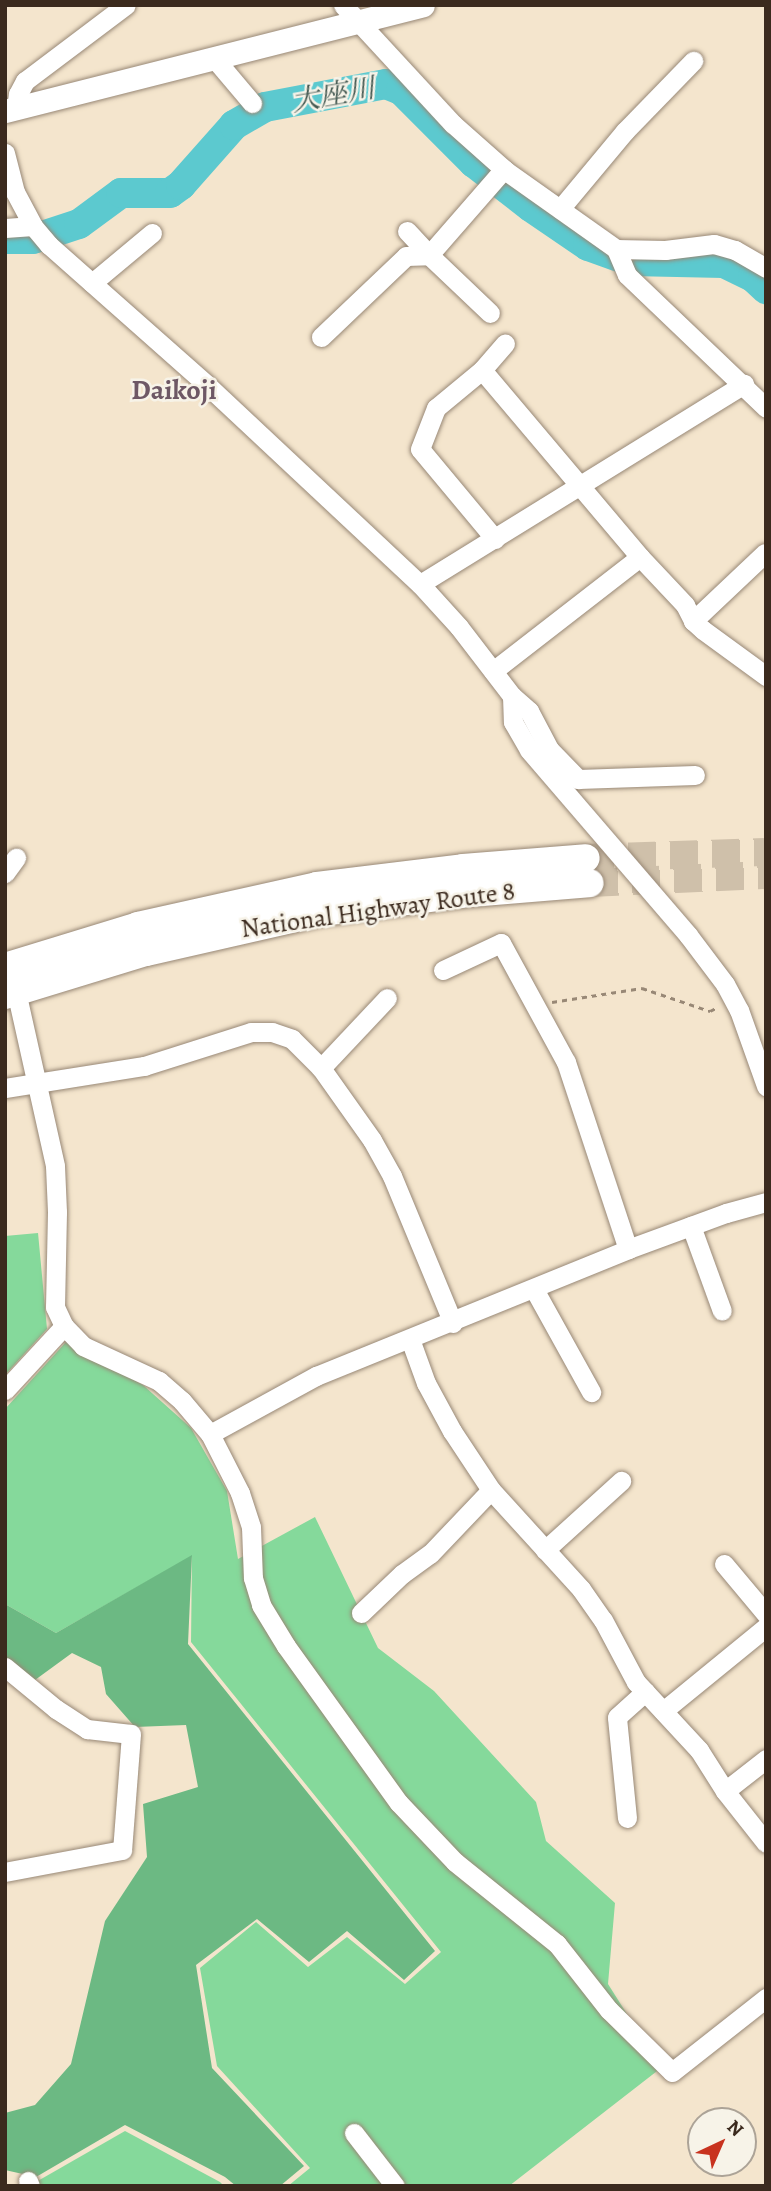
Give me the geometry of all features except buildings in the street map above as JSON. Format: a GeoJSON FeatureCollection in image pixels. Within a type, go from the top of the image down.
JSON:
{"type":"FeatureCollection","features":[{"type":"Feature","properties":{"kind":"highway","name":"National Highway Route 8"},"geometry":{"type":"LineString","coordinates":[[9,984],[138,926],[317,886],[463,868],[588,870]]}},
{"type":"Feature","properties":{"kind":"main road"},"geometry":{"type":"LineString","coordinates":[[11,109],[214,58],[350,14],[423,5]]}},
{"type":"Feature","properties":{"kind":"street"},"geometry":{"type":"LineString","coordinates":[[11,109],[25,81],[126,5]]}},
{"type":"Feature","properties":{"kind":"street"},"geometry":{"type":"LineString","coordinates":[[350,14],[453,124],[504,169],[616,249],[627,275],[744,384],[766,408]]}},
{"type":"Feature","properties":{"kind":"street"},"geometry":{"type":"LineString","coordinates":[[214,58],[252,103]]}},
{"type":"Feature","properties":{"kind":"street"},"geometry":{"type":"LineString","coordinates":[[560,209],[625,131],[693,61]]}},
{"type":"Feature","properties":{"kind":"street"},"geometry":{"type":"LineString","coordinates":[[5,153],[15,192],[33,226],[49,245],[207,385],[420,584],[512,696],[529,711],[549,749],[578,779],[695,775]]}},
{"type":"Feature","properties":{"kind":"street"},"geometry":{"type":"LineString","coordinates":[[321,337],[406,256],[429,255],[504,169]]}},
{"type":"Feature","properties":{"kind":"street"},"geometry":{"type":"LineString","coordinates":[[5,228],[33,226]]}},
{"type":"Feature","properties":{"kind":"street"},"geometry":{"type":"LineString","coordinates":[[407,231],[490,313]]}},
{"type":"Feature","properties":{"kind":"street"},"geometry":{"type":"LineString","coordinates":[[92,283],[152,233]]}},
{"type":"Feature","properties":{"kind":"street"},"geometry":{"type":"LineString","coordinates":[[616,249],[665,250],[714,244],[735,250],[766,268]]}},
{"type":"Feature","properties":{"kind":"street"},"geometry":{"type":"LineString","coordinates":[[495,539],[420,449],[436,408],[482,370],[505,344]]}},
{"type":"Feature","properties":{"kind":"street"},"geometry":{"type":"LineString","coordinates":[[482,370],[685,605],[693,621],[766,677]]}},
{"type":"Feature","properties":{"kind":"street"},"geometry":{"type":"LineString","coordinates":[[420,584],[583,486],[744,384]]}},
{"type":"Feature","properties":{"kind":"street"},"geometry":{"type":"LineString","coordinates":[[693,621],[765,553]]}},
{"type":"Feature","properties":{"kind":"street"},"geometry":{"type":"LineString","coordinates":[[493,671],[640,556]]}},
{"type":"Feature","properties":{"kind":"street"},"geometry":{"type":"LineString","coordinates":[[512,696],[513,722],[529,750],[688,935],[732,998],[766,1086]]}},
{"type":"Feature","properties":{"kind":"street"},"geometry":{"type":"LineString","coordinates":[[443,970],[501,943],[566,1062],[628,1249]]}},
{"type":"Feature","properties":{"kind":"street"},"geometry":{"type":"LineString","coordinates":[[9,984],[55,1166],[55,1307],[64,1326],[83,1346],[159,1381],[182,1401],[210,1434],[240,1493],[251,1527],[253,1578],[261,1605],[286,1646],[400,1803],[455,1862],[557,1944],[609,2010],[673,2072],[766,1998]]}},
{"type":"Feature","properties":{"kind":"street"},"geometry":{"type":"LineString","coordinates":[[321,1068],[387,998]]}},
{"type":"Feature","properties":{"kind":"street"},"geometry":{"type":"LineString","coordinates":[[5,1088],[144,1066],[251,1032],[272,1032],[292,1039],[321,1068],[372,1140],[392,1176],[453,1322]]}},
{"type":"Feature","properties":{"kind":"street"},"geometry":{"type":"LineString","coordinates":[[210,1434],[316,1376],[628,1249],[766,1202]]}},
{"type":"Feature","properties":{"kind":"street"},"geometry":{"type":"LineString","coordinates":[[691,1226],[722,1311]]}},
{"type":"Feature","properties":{"kind":"street"},"geometry":{"type":"LineString","coordinates":[[534,1289],[591,1392]]}},
{"type":"Feature","properties":{"kind":"street"},"geometry":{"type":"LineString","coordinates":[[5,1390],[64,1326]]}},
{"type":"Feature","properties":{"kind":"street"},"geometry":{"type":"LineString","coordinates":[[410,1339],[426,1383],[445,1419],[491,1490],[581,1589],[603,1620],[636,1682],[699,1750],[724,1791],[766,1843]]}},
{"type":"Feature","properties":{"kind":"street"},"geometry":{"type":"LineString","coordinates":[[545,1550],[621,1481]]}},
{"type":"Feature","properties":{"kind":"street"},"geometry":{"type":"LineString","coordinates":[[361,1612],[430,1554],[491,1490]]}},
{"type":"Feature","properties":{"kind":"street"},"geometry":{"type":"LineString","coordinates":[[724,1564],[766,1614]]}},
{"type":"Feature","properties":{"kind":"street"},"geometry":{"type":"LineString","coordinates":[[663,1711],[766,1627]]}},
{"type":"Feature","properties":{"kind":"street"},"geometry":{"type":"LineString","coordinates":[[5,1667],[55,1709],[87,1729],[131,1734],[122,1850],[5,1872]]}},
{"type":"Feature","properties":{"kind":"street"},"geometry":{"type":"LineString","coordinates":[[626,1818],[617,1717],[645,1692]]}},
{"type":"Feature","properties":{"kind":"street"},"geometry":{"type":"LineString","coordinates":[[724,1791],[766,1759]]}},
{"type":"Feature","properties":{"kind":"street"},"geometry":{"type":"LineString","coordinates":[[355,2133],[395,2186]]}},
{"type":"Feature","properties":{"kind":"path"},"geometry":{"type":"LineString","coordinates":[[535,1004],[642,988],[710,1012],[732,998]]}},
{"type":"Feature","properties":{"kind":"green space"},"geometry":{"type":"Polygon","coordinates":[[[38,1233],[47,1329],[5,1375],[5,1236],[38,1233]]]}},
{"type":"Feature","properties":{"kind":"green space"},"geometry":{"type":"Polygon","coordinates":[[[66,1342],[143,1385],[191,1428],[227,1491],[238,1559],[315,1517],[378,1648],[434,1691],[536,1802],[546,1841],[615,1903],[608,1984],[661,2068],[509,2186],[288,2186],[310,2168],[217,2066],[200,1968],[256,1922],[308,1967],[347,1937],[405,1984],[441,1952],[191,1642],[192,1556],[56,1633],[5,1604],[5,1409],[66,1342]]]}},
{"type":"Feature","properties":{"kind":"green space"},"geometry":{"type":"Polygon","coordinates":[[[192,1555],[188,1644],[435,1951],[404,1980],[347,1931],[309,1962],[257,1919],[196,1965],[212,2068],[304,2166],[280,2186],[236,2186],[225,2177],[125,2125],[36,2177],[5,2170],[5,2113],[35,2105],[71,2064],[105,1921],[147,1857],[143,1804],[198,1787],[186,1725],[135,1727],[106,1694],[101,1667],[72,1653],[35,1680],[5,1657],[5,1604],[56,1633],[192,1555]]]}},
{"type":"Feature","properties":{"kind":"green space"},"geometry":{"type":"Polygon","coordinates":[[[125,2131],[220,2182],[224,2186],[29,2186],[125,2131]]]}},
{"type":"Feature","properties":{"kind":"waterway","name":"大座川"},"geometry":{"type":"LineString","coordinates":[[5,239],[33,239],[79,224],[121,193],[170,193],[181,185],[234,125],[265,107],[386,84],[401,90],[474,163],[588,246],[630,261],[724,263],[753,277],[766,289]]}},
{"type":"Feature","properties":{"kind":"tunnel"},"geometry":{"type":"LineString","coordinates":[[586,858],[766,852]]}},
{"type":"Feature","properties":{"kind":"tunnel"},"geometry":{"type":"LineString","coordinates":[[590,883],[766,875]]}},
{"type":"Feature","properties":{"kind":"district","name":"Daikoji"},"geometry":{"type":"Point","coordinates":[174,390]}}]}
